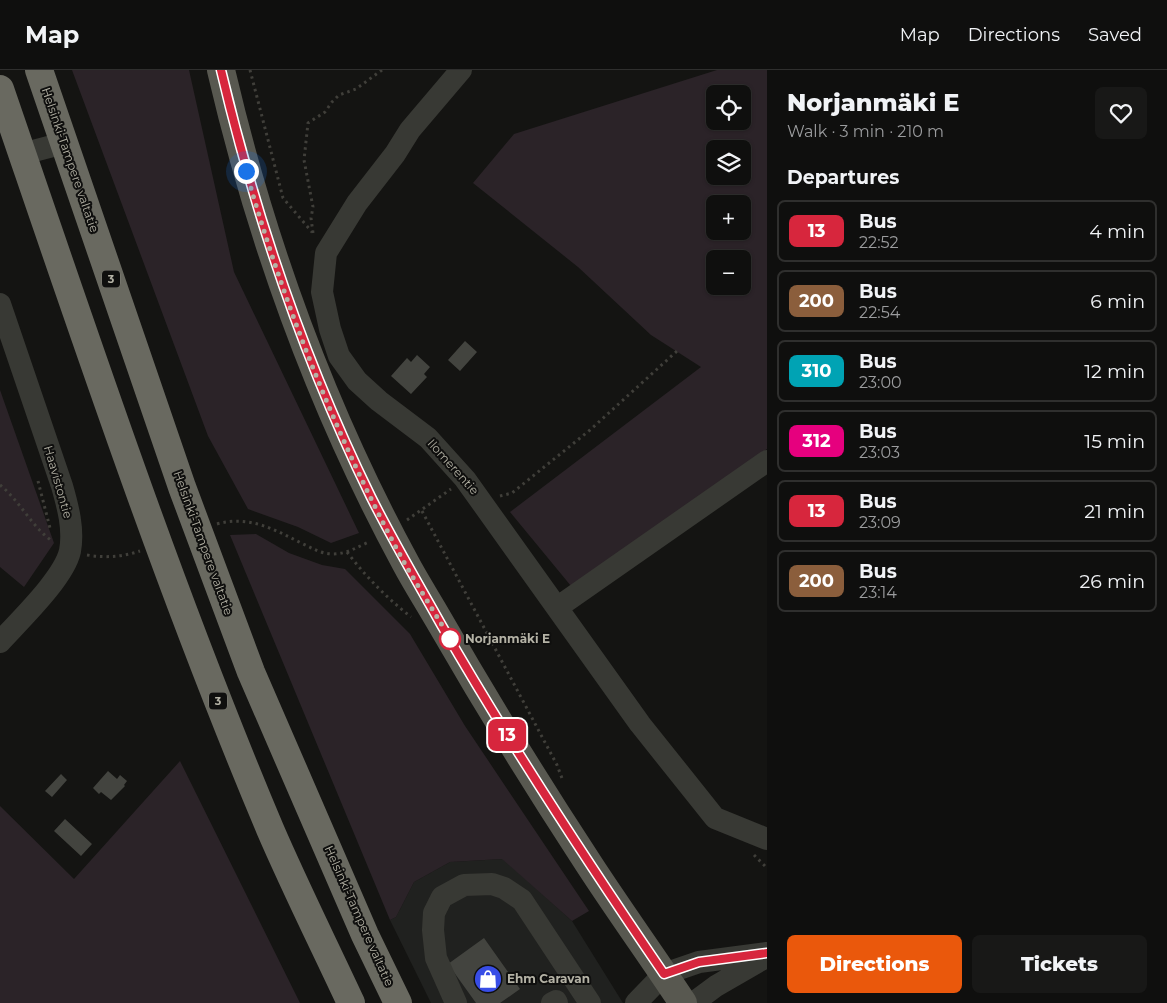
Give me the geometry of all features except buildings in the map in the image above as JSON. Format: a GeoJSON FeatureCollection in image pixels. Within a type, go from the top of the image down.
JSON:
{"type":"FeatureCollection","features":[{"type":"Feature","properties":{"kind":"highway","name":"Helsinki-Tampere valtatie"},"geometry":{"type":"LineString","coordinates":[[39,70],[182,487],[251,672],[365,935],[398,1003]]}},
{"type":"Feature","properties":{"kind":"highway","name":"3"},"geometry":{"type":"LineString","coordinates":[[0,89],[136,483],[213,689],[271,830],[351,1003]]}},
{"type":"Feature","properties":{"kind":"main road"},"geometry":{"type":"LineString","coordinates":[[220,70],[257,209],[278,271],[306,350],[370,496],[406,564],[523,761],[584,857],[683,1003]]}},
{"type":"Feature","properties":{"kind":"street","name":"Ilomerentie"},"geometry":{"type":"LineString","coordinates":[[461,70],[410,130],[395,154],[357,203],[326,253],[322,292],[330,329],[339,356],[357,381],[379,401],[428,438],[466,479],[640,724],[715,818],[767,839]]}},
{"type":"Feature","properties":{"kind":"street"},"geometry":{"type":"LineString","coordinates":[[22,154],[64,144]]}},
{"type":"Feature","properties":{"kind":"street","name":"Haavistontie"},"geometry":{"type":"LineString","coordinates":[[0,304],[62,486],[69,509],[71,529],[62,547],[64,567],[54,582],[0,642]]}},
{"type":"Feature","properties":{"kind":"street"},"geometry":{"type":"LineString","coordinates":[[558,607],[767,461]]}},
{"type":"Feature","properties":{"kind":"street"},"geometry":{"type":"LineString","coordinates":[[456,1003],[436,958],[433,930],[434,913],[442,897],[464,885],[492,884],[504,888],[522,900],[590,1003]]}},
{"type":"Feature","properties":{"kind":"street"},"geometry":{"type":"LineString","coordinates":[[636,1003],[664,974],[699,962],[767,955]]}},
{"type":"Feature","properties":{"kind":"street"},"geometry":{"type":"LineString","coordinates":[[693,1003],[716,986],[767,955]]}},
{"type":"Feature","properties":{"kind":"street"},"geometry":{"type":"LineString","coordinates":[[552,1003],[556,1001],[557,1003]]}},
{"type":"Feature","properties":{"kind":"path"},"geometry":{"type":"LineString","coordinates":[[250,70],[284,198],[313,233],[326,253]]}},
{"type":"Feature","properties":{"kind":"path"},"geometry":{"type":"LineString","coordinates":[[313,233],[311,218],[313,207],[304,160],[308,124],[325,112],[339,95],[356,89],[382,70]]}},
{"type":"Feature","properties":{"kind":"path"},"geometry":{"type":"LineString","coordinates":[[483,501],[512,493],[590,430],[677,351]]}},
{"type":"Feature","properties":{"kind":"path"},"geometry":{"type":"LineString","coordinates":[[404,521],[422,511],[466,479]]}},
{"type":"Feature","properties":{"kind":"path"},"geometry":{"type":"LineString","coordinates":[[0,485],[9,492],[41,534],[62,547],[106,557],[127,555],[140,551]]}},
{"type":"Feature","properties":{"kind":"path"},"geometry":{"type":"LineString","coordinates":[[422,511],[557,765],[566,789]]}},
{"type":"Feature","properties":{"kind":"path"},"geometry":{"type":"LineString","coordinates":[[214,524],[238,520],[252,522],[269,527],[320,552],[332,554],[347,552],[369,542]]}},
{"type":"Feature","properties":{"kind":"path"},"geometry":{"type":"LineString","coordinates":[[347,552],[361,571],[388,599],[411,617]]}},
{"type":"Feature","properties":{"kind":"shaded area"},"geometry":{"type":"Polygon","coordinates":[[[72,70],[189,70],[234,272],[359,533],[331,543],[298,527],[248,509],[208,436],[72,70]]]}},
{"type":"Feature","properties":{"kind":"shaded area"},"geometry":{"type":"Polygon","coordinates":[[[717,70],[767,70],[767,449],[571,586],[510,512],[701,367],[651,335],[578,267],[473,183],[514,134],[717,70]]]}},
{"type":"Feature","properties":{"kind":"shaded area"},"geometry":{"type":"Polygon","coordinates":[[[0,390],[54,543],[24,587],[0,567],[0,390]]]}},
{"type":"Feature","properties":{"kind":"shaded area"},"geometry":{"type":"Polygon","coordinates":[[[256,534],[289,553],[322,565],[345,569],[410,634],[465,726],[589,911],[572,921],[502,859],[450,862],[414,882],[396,917],[390,920],[230,535],[256,534]]]}},
{"type":"Feature","properties":{"kind":"shaded area"},"geometry":{"type":"Polygon","coordinates":[[[180,761],[300,1003],[0,1003],[0,806],[74,879],[180,761]]]}},
{"type":"Feature","properties":{"kind":"shaded area"},"geometry":{"type":"Polygon","coordinates":[[[503,859],[572,921],[623,1003],[431,1003],[390,920],[396,917],[414,882],[450,862],[503,859]]]}},
{"type":"Feature","properties":{"kind":"bus line","name":"13"},"geometry":{"type":"LineString","coordinates":[[221,70],[236,134],[257,209],[306,350],[335,418],[370,496],[406,564],[528,769],[584,857],[664,974],[699,962],[767,953]]}},
{"type":"Feature","properties":{"kind":"place","name":"Norjanmäki E"},"geometry":{"type":"Point","coordinates":[450,639]}},
{"type":"Feature","properties":{"kind":"place","name":"Ehm Caravan"},"geometry":{"type":"Point","coordinates":[488,979]}},
{"type":"Feature","properties":{"kind":"route"},"geometry":{"type":"LineString","coordinates":[[246,171],[257,209],[306,350],[335,418],[370,496],[406,564],[452,642],[450,639]]}}]}
